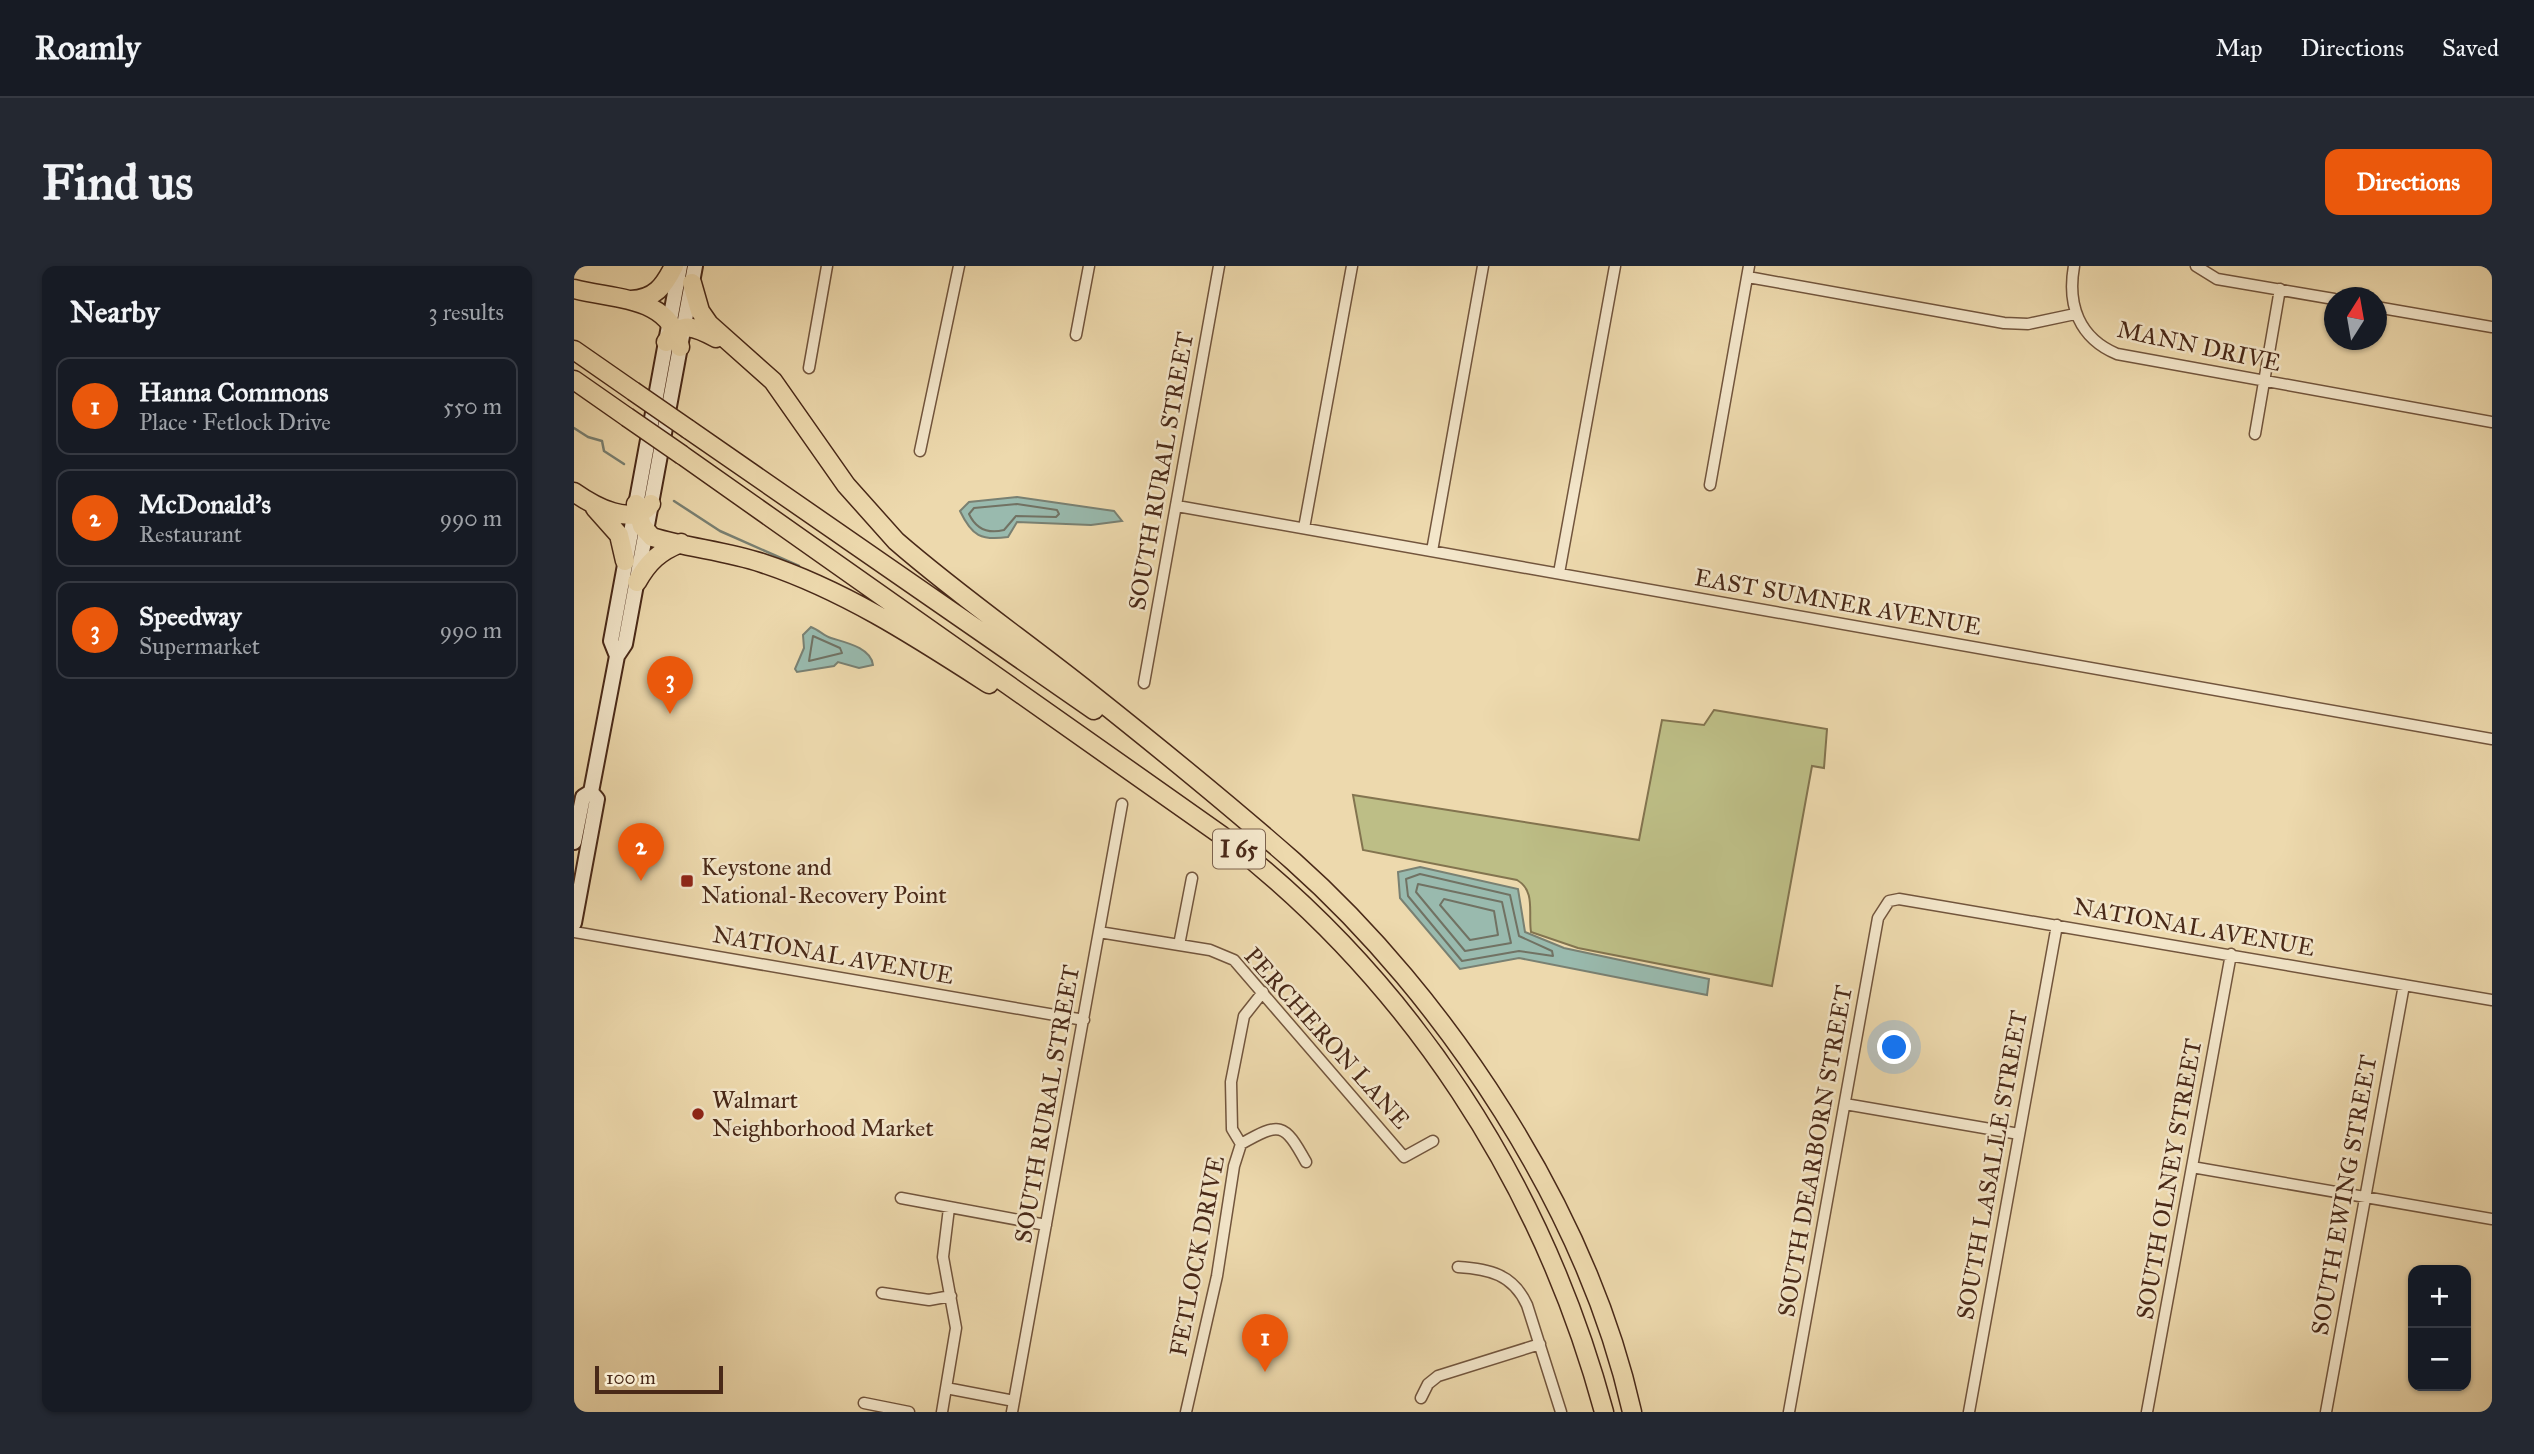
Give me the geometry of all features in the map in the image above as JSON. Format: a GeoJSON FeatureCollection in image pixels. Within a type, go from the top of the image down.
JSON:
{"type":"FeatureCollection","features":[{"type":"Feature","properties":{"kind":"highway"},"geometry":{"type":"LineString","coordinates":[[622,300],[645,298],[655,293],[677,266]]}},
{"type":"Feature","properties":{"kind":"highway"},"geometry":{"type":"LineString","coordinates":[[694,274],[704,317],[773,380],[839,475],[896,541],[1192,778]]}},
{"type":"Feature","properties":{"kind":"highway"},"geometry":{"type":"LineString","coordinates":[[574,289],[654,308],[675,333],[696,327],[733,344]]}},
{"type":"Feature","properties":{"kind":"highway","name":"I 65"},"geometry":{"type":"LineString","coordinates":[[574,350],[1192,778],[1263,835],[1341,907],[1424,1000],[1473,1068],[1515,1134],[1566,1230],[1607,1329],[1632,1412]]}},
{"type":"Feature","properties":{"kind":"highway","name":"I 65"},"geometry":{"type":"LineString","coordinates":[[574,380],[1172,800],[1255,862],[1320,921],[1373,976],[1447,1070],[1486,1131],[1534,1220],[1581,1334],[1604,1412]]}},
{"type":"Feature","properties":{"kind":"highway"},"geometry":{"type":"LineString","coordinates":[[581,496],[618,513],[640,509],[646,532],[652,537],[763,563],[864,607],[1172,800]]}},
{"type":"Feature","properties":{"kind":"highway"},"geometry":{"type":"LineString","coordinates":[[581,496],[619,535],[625,561]]}},
{"type":"Feature","properties":{"kind":"highway"},"geometry":{"type":"LineString","coordinates":[[637,582],[646,566],[659,554],[681,544]]}},
{"type":"Feature","properties":{"kind":"main road"},"geometry":{"type":"LineString","coordinates":[[675,333],[677,266]]}},
{"type":"Feature","properties":{"kind":"main road"},"geometry":{"type":"LineString","coordinates":[[617,656],[611,641],[625,561],[640,509],[675,333],[694,274]]}},
{"type":"Feature","properties":{"kind":"main road"},"geometry":{"type":"LineString","coordinates":[[574,842],[583,797],[591,792],[617,656],[625,644],[646,532]]}},
{"type":"Feature","properties":{"kind":"main road"},"geometry":{"type":"LineString","coordinates":[[574,922],[597,799],[591,792]]}},
{"type":"Feature","properties":{"kind":"street"},"geometry":{"type":"LineString","coordinates":[[809,368],[827,266]]}},
{"type":"Feature","properties":{"kind":"street"},"geometry":{"type":"LineString","coordinates":[[920,451],[958,266]]}},
{"type":"Feature","properties":{"kind":"street"},"geometry":{"type":"LineString","coordinates":[[1076,335],[1089,266]]}},
{"type":"Feature","properties":{"kind":"street","name":"SOUTH RURAL STREET"},"geometry":{"type":"LineString","coordinates":[[1144,683],[1219,266]]}},
{"type":"Feature","properties":{"kind":"street"},"geometry":{"type":"LineString","coordinates":[[1304,528],[1352,266]]}},
{"type":"Feature","properties":{"kind":"street"},"geometry":{"type":"LineString","coordinates":[[1432,551],[1483,266]]}},
{"type":"Feature","properties":{"kind":"street"},"geometry":{"type":"LineString","coordinates":[[1559,573],[1615,266]]}},
{"type":"Feature","properties":{"kind":"street"},"geometry":{"type":"LineString","coordinates":[[1710,485],[1749,271],[2004,323],[2040,322],[2075,314],[2071,290],[2074,266]]}},
{"type":"Feature","properties":{"kind":"street"},"geometry":{"type":"LineString","coordinates":[[2197,267],[2217,279],[2324,297]]}},
{"type":"Feature","properties":{"kind":"street"},"geometry":{"type":"LineString","coordinates":[[2255,434],[2280,289]]}},
{"type":"Feature","properties":{"kind":"street"},"geometry":{"type":"LineString","coordinates":[[2387,309],[2492,327]]}},
{"type":"Feature","properties":{"kind":"street","name":"MANN DRIVE"},"geometry":{"type":"LineString","coordinates":[[2075,314],[2093,340],[2117,354],[2492,422]]}},
{"type":"Feature","properties":{"kind":"street","name":"EAST SUMNER AVENUE"},"geometry":{"type":"LineString","coordinates":[[1177,506],[2492,739]]}},
{"type":"Feature","properties":{"kind":"street","name":"SOUTH RURAL STREET"},"geometry":{"type":"LineString","coordinates":[[1013,1407],[1122,804]]}},
{"type":"Feature","properties":{"kind":"street"},"geometry":{"type":"LineString","coordinates":[[1179,945],[1192,878]]}},
{"type":"Feature","properties":{"kind":"street","name":"NATIONAL AVENUE"},"geometry":{"type":"LineString","coordinates":[[1889,901],[1899,899],[2492,1000]]}},
{"type":"Feature","properties":{"kind":"street","name":"SOUTH DEARBORN STREET"},"geometry":{"type":"LineString","coordinates":[[1789,1412],[1878,918],[1889,901]]}},
{"type":"Feature","properties":{"kind":"street","name":"SOUTH LASALLE STREET"},"geometry":{"type":"LineString","coordinates":[[1969,1412],[2057,925]]}},
{"type":"Feature","properties":{"kind":"street","name":"NATIONAL AVENUE"},"geometry":{"type":"LineString","coordinates":[[574,932],[1084,1020]]}},
{"type":"Feature","properties":{"kind":"street","name":"PERCHERON LANE"},"geometry":{"type":"LineString","coordinates":[[1099,932],[1218,952],[1234,960],[1405,1157],[1433,1141]]}},
{"type":"Feature","properties":{"kind":"street","name":"SOUTH OLNEY STREET"},"geometry":{"type":"LineString","coordinates":[[2147,1412],[2231,954]]}},
{"type":"Feature","properties":{"kind":"street","name":"SOUTH EWING STREET"},"geometry":{"type":"LineString","coordinates":[[2326,1412],[2404,985]]}},
{"type":"Feature","properties":{"kind":"street","name":"FETLOCK DRIVE"},"geometry":{"type":"LineString","coordinates":[[1186,1412],[1208,1317],[1234,1166],[1241,1144],[1232,1129],[1231,1082],[1244,1016],[1263,992]]}},
{"type":"Feature","properties":{"kind":"street"},"geometry":{"type":"LineString","coordinates":[[1845,1104],[2019,1134]]}},
{"type":"Feature","properties":{"kind":"street"},"geometry":{"type":"LineString","coordinates":[[1241,1144],[1266,1129],[1282,1129],[1291,1135],[1306,1162]]}},
{"type":"Feature","properties":{"kind":"street"},"geometry":{"type":"LineString","coordinates":[[2192,1167],[2492,1219]]}},
{"type":"Feature","properties":{"kind":"street"},"geometry":{"type":"LineString","coordinates":[[901,1198],[1046,1225]]}},
{"type":"Feature","properties":{"kind":"street"},"geometry":{"type":"LineString","coordinates":[[942,1412],[956,1332],[943,1251],[949,1208]]}},
{"type":"Feature","properties":{"kind":"street"},"geometry":{"type":"LineString","coordinates":[[1458,1267],[1495,1272],[1514,1285],[1527,1305],[1561,1412]]}},
{"type":"Feature","properties":{"kind":"street"},"geometry":{"type":"LineString","coordinates":[[883,1293],[929,1300],[951,1296]]}},
{"type":"Feature","properties":{"kind":"street"},"geometry":{"type":"LineString","coordinates":[[1421,1398],[1428,1384],[1438,1376],[1540,1344]]}},
{"type":"Feature","properties":{"kind":"street"},"geometry":{"type":"LineString","coordinates":[[946,1388],[1013,1407]]}},
{"type":"Feature","properties":{"kind":"street"},"geometry":{"type":"LineString","coordinates":[[864,1403],[909,1412]]}},
{"type":"Feature","properties":{"kind":"green space"},"geometry":{"type":"Polygon","coordinates":[[[1714,710],[1827,729],[1824,768],[1812,766],[1772,986],[1578,948],[1531,932],[1529,896],[1517,880],[1363,850],[1353,795],[1639,840],[1662,720],[1704,725],[1714,710]]]}},
{"type":"Feature","properties":{"kind":"water"},"geometry":{"type":"Polygon","coordinates":[[[1017,497],[1114,511],[1122,521],[1091,525],[1017,522],[1008,537],[991,538],[973,531],[960,511],[969,502],[1017,497]]]}},
{"type":"Feature","properties":{"kind":"water"},"geometry":{"type":"Polygon","coordinates":[[[811,627],[828,637],[862,650],[873,665],[859,668],[838,662],[834,666],[797,672],[795,669],[804,648],[803,635],[811,627]]]}},
{"type":"Feature","properties":{"kind":"water"},"geometry":{"type":"Polygon","coordinates":[[[1420,867],[1518,889],[1525,932],[1564,948],[1709,979],[1707,995],[1519,958],[1460,969],[1400,898],[1398,872],[1420,867]]]}},
{"type":"Feature","properties":{"kind":"waterway"},"geometry":{"type":"LineString","coordinates":[[574,428],[588,437],[602,441],[604,451],[624,464]]}},
{"type":"Feature","properties":{"kind":"waterway"},"geometry":{"type":"LineString","coordinates":[[674,501],[720,531],[799,566]]}},
{"type":"Feature","properties":{"kind":"place","name":"Speedway"},"geometry":{"type":"Point","coordinates":[670,714]}},
{"type":"Feature","properties":{"kind":"place","name":"McDonald's"},"geometry":{"type":"Point","coordinates":[641,881]}},
{"type":"Feature","properties":{"kind":"place","name":"Keystone and National-Recovery Point"},"geometry":{"type":"Point","coordinates":[687,881]}},
{"type":"Feature","properties":{"kind":"place","name":"Walmart Neighborhood Market"},"geometry":{"type":"Point","coordinates":[698,1114]}},
{"type":"Feature","properties":{"kind":"place","name":"Hanna Commons"},"geometry":{"type":"Point","coordinates":[1265,1372]}}]}
